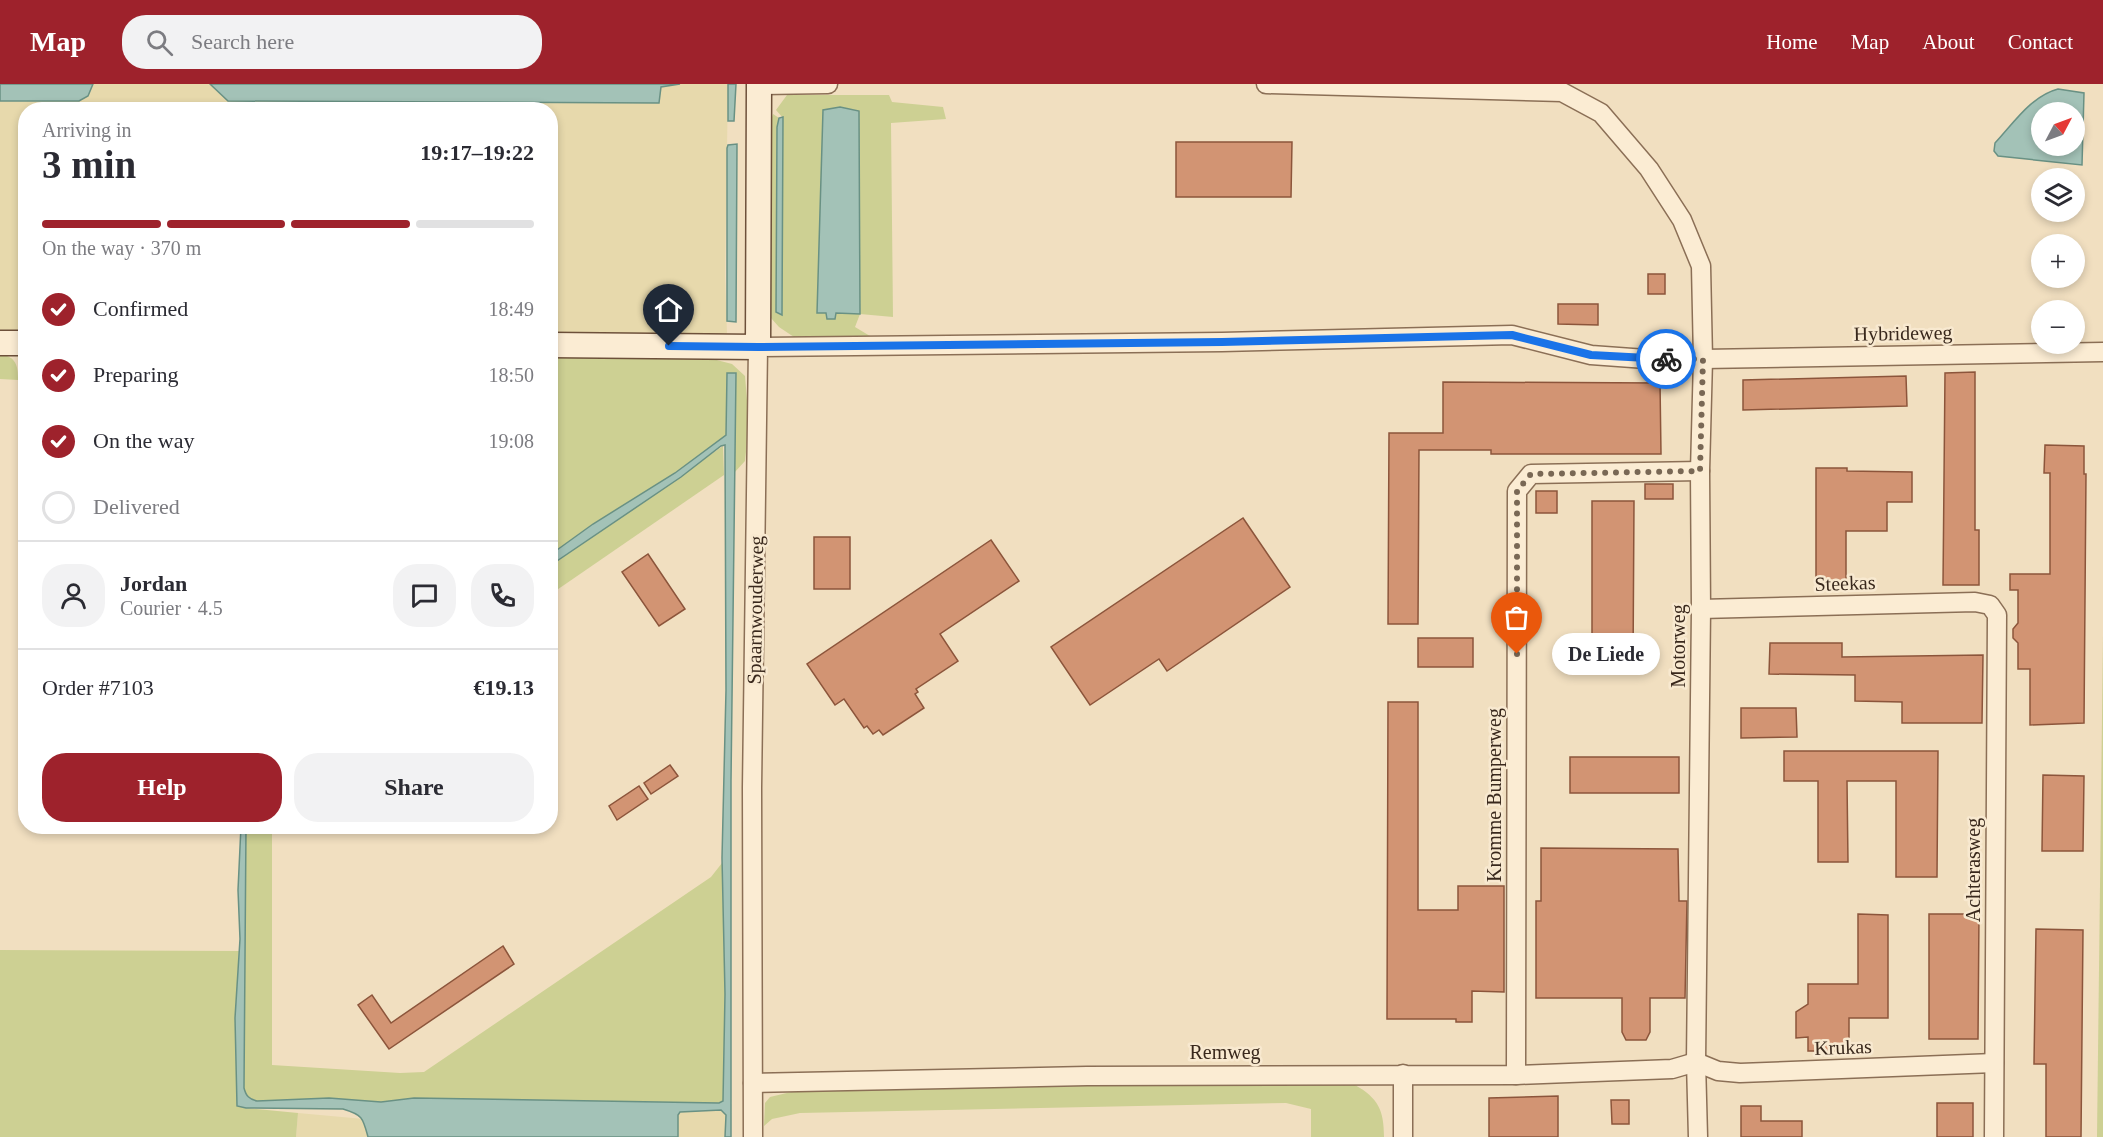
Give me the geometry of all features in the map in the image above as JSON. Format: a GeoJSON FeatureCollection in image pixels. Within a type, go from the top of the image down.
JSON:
{"type":"FeatureCollection","features":[{"type":"Feature","properties":{"kind":"street"},"geometry":{"type":"LineString","coordinates":[[759,85],[828,84]]}},
{"type":"Feature","properties":{"kind":"street","name":"Motorweg"},"geometry":{"type":"LineString","coordinates":[[1266,84],[1562,92],[1601,113],[1649,169],[1682,220],[1701,266],[1703,359],[1700,471],[1701,609],[1696,1062],[1698,1137]]}},
{"type":"Feature","properties":{"kind":"street","name":"Spaarnwouderweg"},"geometry":{"type":"LineString","coordinates":[[753,1137],[752,788],[759,85]]}},
{"type":"Feature","properties":{"kind":"street","name":"Hybrideweg"},"geometry":{"type":"LineString","coordinates":[[758,347],[1222,342],[1512,335],[1591,355],[1646,358],[2103,352]]}},
{"type":"Feature","properties":{"kind":"street"},"geometry":{"type":"LineString","coordinates":[[0,343],[18,343]]}},
{"type":"Feature","properties":{"kind":"street"},"geometry":{"type":"LineString","coordinates":[[558,345],[758,347]]}},
{"type":"Feature","properties":{"kind":"street","name":"Kromme Bumperweg"},"geometry":{"type":"LineString","coordinates":[[1516,1075],[1517,491],[1531,474],[1700,471]]}},
{"type":"Feature","properties":{"kind":"street","name":"Steekas"},"geometry":{"type":"LineString","coordinates":[[1701,609],[1975,602],[1990,605]]}},
{"type":"Feature","properties":{"kind":"street","name":"Achterasweg"},"geometry":{"type":"LineString","coordinates":[[1990,605],[1997,615],[1994,1137]]}},
{"type":"Feature","properties":{"kind":"street","name":"Remweg"},"geometry":{"type":"LineString","coordinates":[[753,1083],[1075,1076],[1516,1075],[1672,1069],[1696,1062]]}},
{"type":"Feature","properties":{"kind":"street","name":"Krukas"},"geometry":{"type":"LineString","coordinates":[[1696,1062],[1718,1071],[1740,1073],[1994,1063]]}},
{"type":"Feature","properties":{"kind":"street"},"geometry":{"type":"LineString","coordinates":[[1403,1074],[1403,1137]]}},
{"type":"Feature","properties":{"kind":"shaded area"},"geometry":{"type":"Polygon","coordinates":[[[93,84],[210,84],[228,101],[444,102],[18,102],[18,334],[0,334],[0,101],[79,101],[88,96],[93,84]]]}},
{"type":"Feature","properties":{"kind":"shaded area"},"geometry":{"type":"Polygon","coordinates":[[[680,84],[728,84],[725,276],[727,333],[701,337],[558,336],[558,103],[659,103],[661,87],[680,84]]]}},
{"type":"Feature","properties":{"kind":"shaded area"},"geometry":{"type":"Polygon","coordinates":[[[683,1110],[721,1110],[726,1115],[725,1137],[678,1137],[678,1115],[683,1110]]]}},
{"type":"Feature","properties":{"kind":"shaded area"},"geometry":{"type":"Polygon","coordinates":[[[298,1113],[364,1119],[368,1137],[296,1137],[298,1113]]]}},
{"type":"Feature","properties":{"kind":"green space"},"geometry":{"type":"Polygon","coordinates":[[[787,95],[889,95],[892,102],[943,107],[946,119],[891,123],[893,317],[860,314],[855,327],[870,336],[794,337],[779,327],[771,318],[769,310],[770,123],[773,114],[779,118],[777,127],[776,312],[782,315],[783,118],[776,110],[787,95]],[[821,217],[817,313],[826,313],[827,319],[835,319],[836,313],[860,314],[821,217]]]}},
{"type":"Feature","properties":{"kind":"green space"},"geometry":{"type":"Polygon","coordinates":[[[0,354],[10,357],[15,362],[18,380],[0,379],[0,354]]]}},
{"type":"Feature","properties":{"kind":"green space"},"geometry":{"type":"Polygon","coordinates":[[[558,357],[709,358],[732,364],[745,376],[749,424],[745,461],[734,473],[736,374],[727,373],[726,435],[675,473],[593,524],[558,550],[558,357]]]}},
{"type":"Feature","properties":{"kind":"green space"},"geometry":{"type":"Polygon","coordinates":[[[723,446],[724,475],[558,589],[558,560],[723,446]]]}},
{"type":"Feature","properties":{"kind":"green space"},"geometry":{"type":"Polygon","coordinates":[[[2103,634],[2103,1137],[2097,1137],[2103,634]]]}},
{"type":"Feature","properties":{"kind":"green space"},"geometry":{"type":"Polygon","coordinates":[[[246,834],[272,834],[272,1065],[400,1073],[424,1072],[711,877],[722,863],[725,994],[723,1101],[719,1103],[414,1098],[381,1102],[329,1098],[257,1101],[247,1095],[244,1088],[246,834]]]}},
{"type":"Feature","properties":{"kind":"green space"},"geometry":{"type":"Polygon","coordinates":[[[0,950],[239,951],[235,1018],[237,1106],[298,1113],[296,1137],[0,1137],[0,950]]]}},
{"type":"Feature","properties":{"kind":"green space"},"geometry":{"type":"Polygon","coordinates":[[[1355,1085],[1369,1095],[1378,1106],[1383,1119],[1384,1137],[1311,1137],[1311,1109],[1286,1103],[800,1113],[772,1119],[764,1126],[765,1103],[770,1097],[791,1092],[891,1086],[1355,1085]]]}},
{"type":"Feature","properties":{"kind":"water"},"geometry":{"type":"Polygon","coordinates":[[[0,84],[93,84],[88,96],[79,101],[0,101],[0,84]]]}},
{"type":"Feature","properties":{"kind":"water"},"geometry":{"type":"Polygon","coordinates":[[[210,84],[680,84],[661,87],[659,103],[228,101],[210,84]]]}},
{"type":"Feature","properties":{"kind":"water"},"geometry":{"type":"Polygon","coordinates":[[[728,84],[736,84],[734,121],[728,121],[728,84]]]}},
{"type":"Feature","properties":{"kind":"water"},"geometry":{"type":"Polygon","coordinates":[[[2058,89],[2084,93],[2084,102],[2034,102],[2058,89]]]}},
{"type":"Feature","properties":{"kind":"water"},"geometry":{"type":"Polygon","coordinates":[[[2031,104],[2031,156],[2082,156],[2082,165],[1998,156],[1994,151],[1995,143],[2031,104]]]}},
{"type":"Feature","properties":{"kind":"water"},"geometry":{"type":"Polygon","coordinates":[[[840,107],[859,111],[860,314],[836,313],[835,319],[827,319],[826,313],[817,313],[823,110],[840,107]]]}},
{"type":"Feature","properties":{"kind":"water"},"geometry":{"type":"Polygon","coordinates":[[[783,117],[782,315],[776,312],[777,127],[779,118],[783,117]]]}},
{"type":"Feature","properties":{"kind":"water"},"geometry":{"type":"Polygon","coordinates":[[[737,144],[736,322],[727,321],[727,148],[728,145],[737,144]]]}},
{"type":"Feature","properties":{"kind":"water"},"geometry":{"type":"Polygon","coordinates":[[[727,373],[736,373],[731,781],[731,1137],[725,1137],[726,1115],[721,1110],[680,1112],[678,1137],[368,1137],[361,1118],[343,1109],[237,1106],[235,1018],[240,939],[238,890],[241,834],[246,834],[244,1088],[252,1099],[257,1101],[329,1098],[381,1102],[414,1098],[719,1103],[723,1101],[725,445],[558,560],[558,549],[593,524],[675,473],[726,435],[727,373]]]}},
{"type":"Feature","properties":{"kind":"building"},"geometry":{"type":"Polygon","coordinates":[[[1176,142],[1292,142],[1291,197],[1176,197],[1176,142]]]}},
{"type":"Feature","properties":{"kind":"building"},"geometry":{"type":"Polygon","coordinates":[[[1648,274],[1665,274],[1665,294],[1648,294],[1648,274]]]}},
{"type":"Feature","properties":{"kind":"building"},"geometry":{"type":"Polygon","coordinates":[[[1558,304],[1598,304],[1598,325],[1558,324],[1558,304]]]}},
{"type":"Feature","properties":{"kind":"building"},"geometry":{"type":"Polygon","coordinates":[[[1975,372],[1975,530],[1979,530],[1979,585],[1943,585],[1945,373],[1975,372]]]}},
{"type":"Feature","properties":{"kind":"building"},"geometry":{"type":"Polygon","coordinates":[[[1906,376],[1907,406],[1743,410],[1743,380],[1906,376]]]}},
{"type":"Feature","properties":{"kind":"building"},"geometry":{"type":"Polygon","coordinates":[[[1443,382],[1660,383],[1661,454],[1491,454],[1491,450],[1419,450],[1418,624],[1388,624],[1389,433],[1443,433],[1443,382]]]}},
{"type":"Feature","properties":{"kind":"building"},"geometry":{"type":"Polygon","coordinates":[[[2045,445],[2084,446],[2084,474],[2086,474],[2084,723],[2030,725],[2030,669],[2018,669],[2018,643],[2013,638],[2013,629],[2018,623],[2018,590],[2010,590],[2010,574],[2050,574],[2050,473],[2044,473],[2045,445]]]}},
{"type":"Feature","properties":{"kind":"building"},"geometry":{"type":"Polygon","coordinates":[[[1816,468],[1912,472],[1912,502],[1887,502],[1887,531],[1846,531],[1846,587],[1816,587],[1816,468]]]}},
{"type":"Feature","properties":{"kind":"building"},"geometry":{"type":"Polygon","coordinates":[[[1645,484],[1673,484],[1673,499],[1645,499],[1645,484]]]}},
{"type":"Feature","properties":{"kind":"building"},"geometry":{"type":"Polygon","coordinates":[[[1536,491],[1557,491],[1557,513],[1536,513],[1536,491]]]}},
{"type":"Feature","properties":{"kind":"building"},"geometry":{"type":"Polygon","coordinates":[[[1592,501],[1634,501],[1633,666],[1592,666],[1592,501]]]}},
{"type":"Feature","properties":{"kind":"building"},"geometry":{"type":"Polygon","coordinates":[[[1243,518],[1290,587],[1167,671],[1159,659],[1090,705],[1051,647],[1243,518]]]}},
{"type":"Feature","properties":{"kind":"building"},"geometry":{"type":"Polygon","coordinates":[[[814,537],[850,537],[850,589],[814,589],[814,537]]]}},
{"type":"Feature","properties":{"kind":"building"},"geometry":{"type":"Polygon","coordinates":[[[991,540],[1019,581],[940,634],[958,661],[916,689],[918,692],[915,694],[924,708],[883,735],[879,730],[873,734],[867,726],[864,728],[844,699],[835,705],[807,664],[991,540]]]}},
{"type":"Feature","properties":{"kind":"building"},"geometry":{"type":"Polygon","coordinates":[[[648,554],[685,609],[659,626],[622,572],[648,554]]]}},
{"type":"Feature","properties":{"kind":"building"},"geometry":{"type":"Polygon","coordinates":[[[1418,638],[1473,638],[1473,667],[1418,667],[1418,638]]]}},
{"type":"Feature","properties":{"kind":"building"},"geometry":{"type":"Polygon","coordinates":[[[1770,643],[1842,643],[1842,657],[1983,655],[1982,723],[1902,723],[1902,702],[1855,701],[1855,675],[1769,674],[1770,643]]]}},
{"type":"Feature","properties":{"kind":"building"},"geometry":{"type":"Polygon","coordinates":[[[1388,702],[1418,702],[1418,910],[1458,910],[1458,886],[1504,886],[1504,992],[1472,991],[1472,1022],[1456,1022],[1456,1019],[1387,1019],[1388,702]]]}},
{"type":"Feature","properties":{"kind":"building"},"geometry":{"type":"Polygon","coordinates":[[[1741,708],[1796,708],[1797,737],[1741,738],[1741,708]]]}},
{"type":"Feature","properties":{"kind":"building"},"geometry":{"type":"Polygon","coordinates":[[[1784,751],[1938,751],[1937,877],[1896,877],[1896,781],[1847,781],[1848,862],[1818,862],[1818,781],[1784,781],[1784,751]]]}},
{"type":"Feature","properties":{"kind":"building"},"geometry":{"type":"Polygon","coordinates":[[[1570,757],[1679,757],[1679,793],[1570,793],[1570,757]]]}},
{"type":"Feature","properties":{"kind":"building"},"geometry":{"type":"Polygon","coordinates":[[[670,765],[678,776],[651,794],[644,783],[670,765]]]}},
{"type":"Feature","properties":{"kind":"building"},"geometry":{"type":"Polygon","coordinates":[[[2043,775],[2084,776],[2083,851],[2042,851],[2043,775]]]}},
{"type":"Feature","properties":{"kind":"building"},"geometry":{"type":"Polygon","coordinates":[[[639,786],[648,799],[617,820],[609,806],[639,786]]]}},
{"type":"Feature","properties":{"kind":"building"},"geometry":{"type":"Polygon","coordinates":[[[1541,848],[1678,849],[1679,901],[1687,901],[1685,998],[1650,998],[1650,1032],[1646,1040],[1626,1040],[1622,1032],[1622,998],[1536,998],[1536,901],[1541,901],[1541,848]]]}},
{"type":"Feature","properties":{"kind":"building"},"geometry":{"type":"Polygon","coordinates":[[[1858,914],[1888,915],[1888,1018],[1849,1018],[1849,1051],[1808,1051],[1808,1037],[1796,1038],[1796,1012],[1808,1004],[1808,984],[1858,984],[1858,914]]]}},
{"type":"Feature","properties":{"kind":"building"},"geometry":{"type":"Polygon","coordinates":[[[1929,914],[1979,914],[1978,1039],[1929,1039],[1929,914]]]}},
{"type":"Feature","properties":{"kind":"building"},"geometry":{"type":"Polygon","coordinates":[[[2036,929],[2083,930],[2081,1137],[2046,1137],[2046,1064],[2034,1064],[2036,929]]]}},
{"type":"Feature","properties":{"kind":"building"},"geometry":{"type":"Polygon","coordinates":[[[503,946],[514,964],[389,1049],[358,1005],[372,995],[391,1023],[503,946]]]}},
{"type":"Feature","properties":{"kind":"building"},"geometry":{"type":"Polygon","coordinates":[[[1558,1096],[1558,1137],[1489,1137],[1489,1098],[1558,1096]]]}},
{"type":"Feature","properties":{"kind":"building"},"geometry":{"type":"Polygon","coordinates":[[[1611,1100],[1629,1100],[1629,1124],[1612,1124],[1611,1100]]]}},
{"type":"Feature","properties":{"kind":"building"},"geometry":{"type":"Polygon","coordinates":[[[1937,1103],[1973,1103],[1973,1137],[1937,1137],[1937,1103]]]}},
{"type":"Feature","properties":{"kind":"building"},"geometry":{"type":"Polygon","coordinates":[[[1741,1106],[1761,1106],[1761,1121],[1802,1121],[1802,1137],[1741,1137],[1741,1106]]]}},
{"type":"Feature","properties":{"kind":"way so far"},"geometry":{"type":"LineString","coordinates":[[1517,654],[1517,491],[1531,474],[1700,471],[1703,359],[1666,359]]}},
{"type":"Feature","properties":{"kind":"place","name":"De Liede"},"geometry":{"type":"Point","coordinates":[1517,654]}},
{"type":"Feature","properties":{"kind":"route"},"geometry":{"type":"LineString","coordinates":[[669,346],[1222,342],[1512,335],[1591,355],[1666,359]]}}]}
